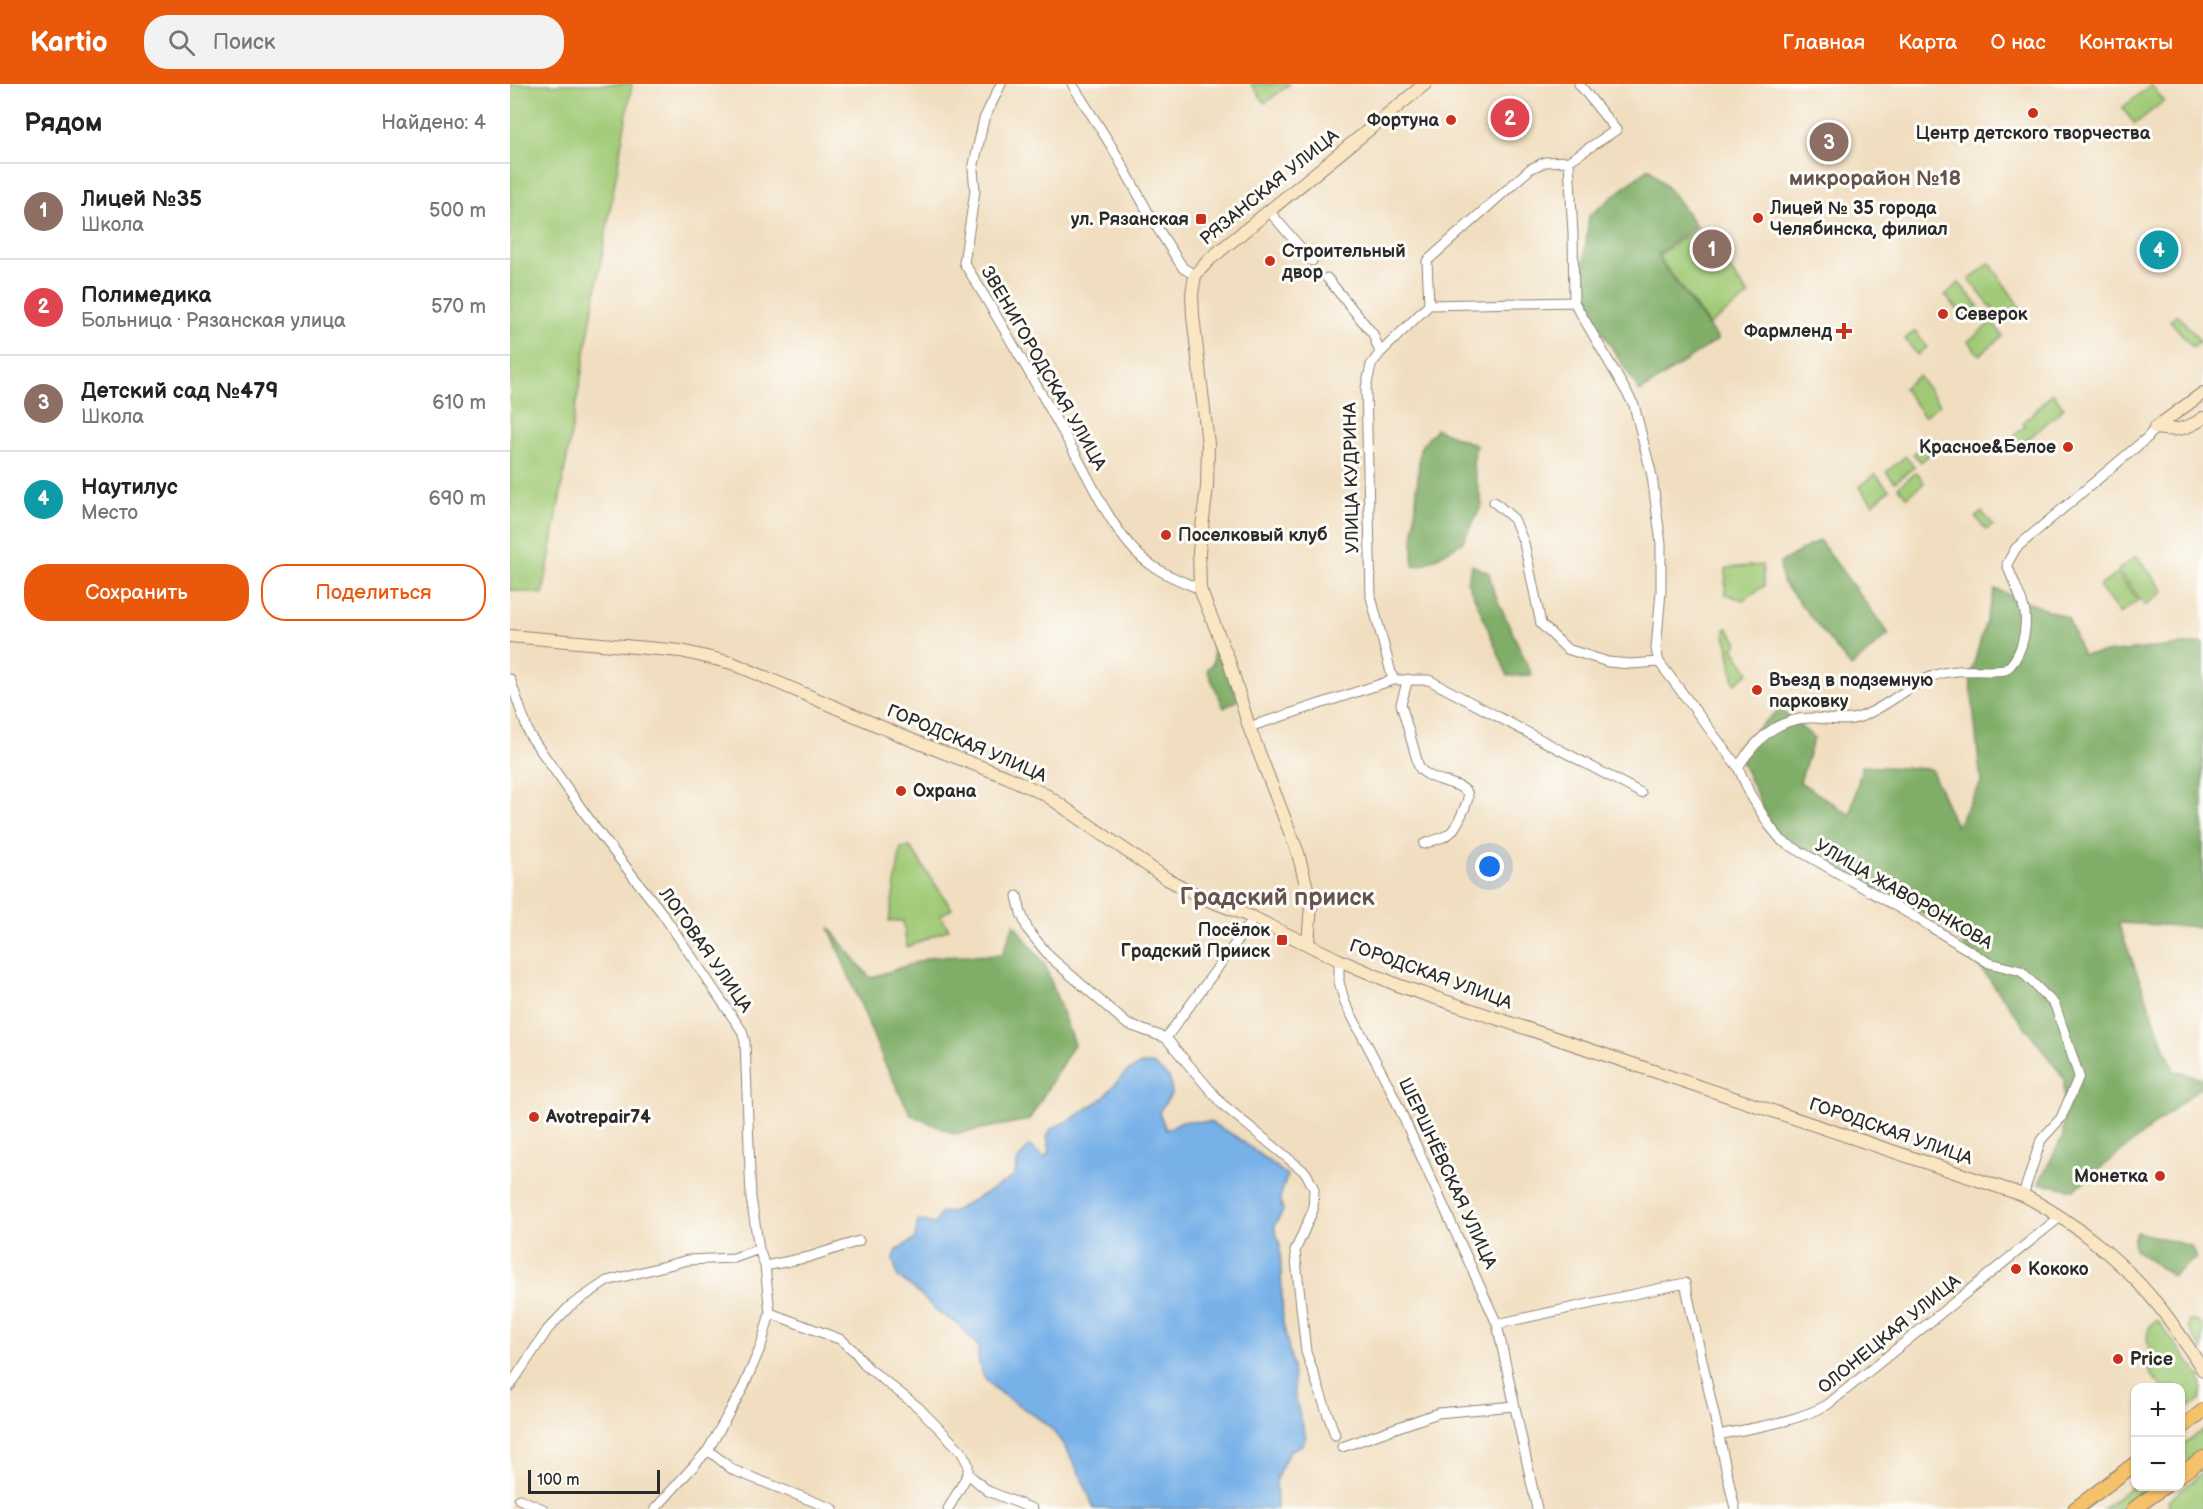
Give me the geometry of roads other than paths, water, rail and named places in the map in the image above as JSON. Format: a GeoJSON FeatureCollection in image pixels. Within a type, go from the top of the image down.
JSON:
{"type":"FeatureCollection","features":[{"type":"Feature","properties":{"kind":"main road"},"geometry":{"type":"LineString","coordinates":[[2185,1426],[2203,1411]]}},
{"type":"Feature","properties":{"kind":"main road"},"geometry":{"type":"LineString","coordinates":[[2185,1472],[2203,1458]]}},
{"type":"Feature","properties":{"kind":"main road"},"geometry":{"type":"LineString","coordinates":[[2075,1509],[2131,1467]]}},
{"type":"Feature","properties":{"kind":"main road"},"geometry":{"type":"LineString","coordinates":[[2134,1509],[2158,1491]]}},
{"type":"Feature","properties":{"kind":"street","name":"ЗВЕНИГОРОДСКАЯ УЛИЦА"},"geometry":{"type":"LineString","coordinates":[[1001,84],[984,119],[974,169],[975,191],[964,263],[992,307],[1106,512],[1134,550],[1152,567],[1200,589]]}},
{"type":"Feature","properties":{"kind":"street"},"geometry":{"type":"LineString","coordinates":[[1072,84],[1183,268],[1195,275],[1192,294],[1193,316],[1208,444],[1199,551],[1200,589],[1229,661],[1249,727],[1298,853],[1310,894],[1311,918],[1308,944]]}},
{"type":"Feature","properties":{"kind":"street","name":"РЯЗАНСКАЯ УЛИЦА"},"geometry":{"type":"LineString","coordinates":[[1195,275],[1210,259],[1425,84]]}},
{"type":"Feature","properties":{"kind":"street"},"geometry":{"type":"LineString","coordinates":[[1429,305],[1427,261],[1530,169],[1545,162],[1569,161],[1616,130],[1579,84]]}},
{"type":"Feature","properties":{"kind":"street"},"geometry":{"type":"LineString","coordinates":[[1494,502],[1514,519],[1524,543],[1541,624],[1568,649],[1608,662],[1630,664],[1659,662],[1656,649],[1661,591],[1661,544],[1657,506],[1646,448],[1634,405],[1574,302],[1569,161]]}},
{"type":"Feature","properties":{"kind":"street"},"geometry":{"type":"LineString","coordinates":[[1269,211],[1312,261]]}},
{"type":"Feature","properties":{"kind":"street"},"geometry":{"type":"LineString","coordinates":[[1327,278],[1373,334],[1380,353],[1429,305],[1574,302]]}},
{"type":"Feature","properties":{"kind":"street"},"geometry":{"type":"LineString","coordinates":[[1373,334],[1393,340]]}},
{"type":"Feature","properties":{"kind":"street","name":"УЛИЦА КУДРИНА"},"geometry":{"type":"LineString","coordinates":[[1380,353],[1371,365],[1366,388],[1371,597],[1393,680]]}},
{"type":"Feature","properties":{"kind":"street"},"geometry":{"type":"LineString","coordinates":[[1738,767],[1751,747],[1768,730],[1786,723],[1806,718],[1835,720],[1860,717],[1930,677],[1954,670],[2006,670],[2012,665],[2020,651],[2025,628],[2025,612],[2007,564],[2016,548],[2148,437],[2155,428],[2203,393]]}},
{"type":"Feature","properties":{"kind":"street"},"geometry":{"type":"LineString","coordinates":[[2183,407],[2181,415],[2184,420],[2190,423],[2200,420]]}},
{"type":"Feature","properties":{"kind":"street"},"geometry":{"type":"LineString","coordinates":[[2155,428],[2175,430],[2185,428],[2200,420]]}},
{"type":"Feature","properties":{"kind":"street","name":"ГОРОДСКАЯ УЛИЦА"},"geometry":{"type":"LineString","coordinates":[[510,636],[681,651],[732,663],[1046,795],[1167,879],[1203,898],[1254,918],[1339,960],[1400,986],[2023,1195],[2060,1217],[2134,1277],[2165,1314],[2203,1370]]}},
{"type":"Feature","properties":{"kind":"street","name":"УЛИЦА ЖАВОРОНКОВА"},"geometry":{"type":"LineString","coordinates":[[1659,662],[1738,767],[1750,794],[1782,841],[1916,917],[1989,963],[2021,971],[2055,1005],[2079,1076],[2061,1119],[2041,1140],[2023,1195]]}},
{"type":"Feature","properties":{"kind":"street","name":"ЛОГОВАЯ УЛИЦА"},"geometry":{"type":"LineString","coordinates":[[510,679],[528,734],[596,829],[662,913],[742,1030],[745,1042],[751,1198],[759,1249],[765,1266],[770,1313],[761,1346],[743,1388],[708,1450],[655,1509]]}},
{"type":"Feature","properties":{"kind":"street"},"geometry":{"type":"LineString","coordinates":[[1408,679],[1401,704],[1419,767],[1429,777],[1462,787],[1468,792],[1469,798],[1454,831],[1447,836],[1424,844]]}},
{"type":"Feature","properties":{"kind":"street"},"geometry":{"type":"LineString","coordinates":[[1249,727],[1393,680],[1430,680],[1641,793]]}},
{"type":"Feature","properties":{"kind":"street"},"geometry":{"type":"LineString","coordinates":[[1017,896],[1028,930],[1050,957],[1127,1024],[1166,1038],[1222,1104],[1306,1173],[1314,1189],[1312,1210],[1295,1251],[1306,1352],[1335,1436]]}},
{"type":"Feature","properties":{"kind":"street"},"geometry":{"type":"LineString","coordinates":[[1166,1038],[1254,918]]}},
{"type":"Feature","properties":{"kind":"street","name":"ШЕРШНЁВСКАЯ УЛИЦА"},"geometry":{"type":"LineString","coordinates":[[1339,960],[1339,982],[1345,1004],[1390,1088],[1497,1324],[1537,1509]]}},
{"type":"Feature","properties":{"kind":"street","name":"ОЛОНЕЦКАЯ УЛИЦА"},"geometry":{"type":"LineString","coordinates":[[1718,1435],[1789,1421],[1827,1406],[2060,1217]]}},
{"type":"Feature","properties":{"kind":"street"},"geometry":{"type":"LineString","coordinates":[[765,1266],[809,1257],[859,1241]]}},
{"type":"Feature","properties":{"kind":"street"},"geometry":{"type":"LineString","coordinates":[[510,1386],[548,1329],[562,1313],[608,1281],[688,1260],[734,1258],[759,1249]]}},
{"type":"Feature","properties":{"kind":"street"},"geometry":{"type":"LineString","coordinates":[[1497,1324],[1685,1283],[1735,1509]]}},
{"type":"Feature","properties":{"kind":"street"},"geometry":{"type":"LineString","coordinates":[[770,1313],[842,1340],[867,1367],[918,1407],[961,1450],[968,1464],[968,1474],[948,1509]]}},
{"type":"Feature","properties":{"kind":"street"},"geometry":{"type":"LineString","coordinates":[[1342,1447],[1438,1413],[1514,1406]]}},
{"type":"Feature","properties":{"kind":"street"},"geometry":{"type":"LineString","coordinates":[[708,1450],[733,1470],[833,1509]]}},
{"type":"Feature","properties":{"kind":"street"},"geometry":{"type":"LineString","coordinates":[[968,1474],[988,1491],[1033,1509]]}},
{"type":"Feature","properties":{"kind":"street"},"geometry":{"type":"LineString","coordinates":[[519,1499],[543,1509]]}},
{"type":"Feature","properties":{"kind":"water"},"geometry":{"type":"Polygon","coordinates":[[[1141,1064],[1153,1064],[1169,1078],[1172,1093],[1159,1112],[1166,1130],[1182,1121],[1210,1122],[1235,1136],[1287,1175],[1280,1198],[1283,1211],[1274,1226],[1280,1245],[1283,1323],[1293,1367],[1295,1398],[1306,1437],[1302,1445],[1289,1451],[1276,1479],[1277,1509],[1094,1509],[1077,1468],[1053,1431],[990,1384],[981,1370],[978,1346],[957,1323],[939,1313],[898,1277],[893,1259],[897,1250],[915,1239],[918,1220],[935,1224],[941,1212],[950,1213],[1014,1177],[1018,1160],[1029,1146],[1045,1158],[1050,1150],[1047,1137],[1051,1129],[1102,1099],[1125,1073],[1141,1064]]]}},
{"type":"Feature","properties":{"kind":"place","name":"Центр детского творчества"},"geometry":{"type":"Point","coordinates":[2033,113]}},
{"type":"Feature","properties":{"kind":"place","name":"Полимедика"},"geometry":{"type":"Point","coordinates":[1510,118]}},
{"type":"Feature","properties":{"kind":"place","name":"Фортуна"},"geometry":{"type":"Point","coordinates":[1451,120]}},
{"type":"Feature","properties":{"kind":"place","name":"Детский сад №479"},"geometry":{"type":"Point","coordinates":[1829,142]}},
{"type":"Feature","properties":{"kind":"place","name":"Лицей № 35 города Челябинска, филиал"},"geometry":{"type":"Point","coordinates":[1758,218]}},
{"type":"Feature","properties":{"kind":"place","name":"ул. Рязанская"},"geometry":{"type":"Point","coordinates":[1201,219]}},
{"type":"Feature","properties":{"kind":"place","name":"Лицей №35"},"geometry":{"type":"Point","coordinates":[1712,249]}},
{"type":"Feature","properties":{"kind":"place","name":"Наутилус"},"geometry":{"type":"Point","coordinates":[2159,250]}},
{"type":"Feature","properties":{"kind":"place","name":"Строительный двор"},"geometry":{"type":"Point","coordinates":[1270,261]}},
{"type":"Feature","properties":{"kind":"place","name":"Северок"},"geometry":{"type":"Point","coordinates":[1943,314]}},
{"type":"Feature","properties":{"kind":"place","name":"Фармленд"},"geometry":{"type":"Point","coordinates":[1844,331]}},
{"type":"Feature","properties":{"kind":"place","name":"Красное&Белое"},"geometry":{"type":"Point","coordinates":[2068,447]}},
{"type":"Feature","properties":{"kind":"place","name":"Поселковый клуб"},"geometry":{"type":"Point","coordinates":[1166,535]}},
{"type":"Feature","properties":{"kind":"place","name":"Въезд в подземную парковку"},"geometry":{"type":"Point","coordinates":[1757,690]}},
{"type":"Feature","properties":{"kind":"place","name":"Охрана"},"geometry":{"type":"Point","coordinates":[901,791]}},
{"type":"Feature","properties":{"kind":"place","name":"Посёлок Градский Прииск"},"geometry":{"type":"Point","coordinates":[1282,940]}},
{"type":"Feature","properties":{"kind":"place","name":"Avotrepair74"},"geometry":{"type":"Point","coordinates":[534,1117]}},
{"type":"Feature","properties":{"kind":"place","name":"Монетка"},"geometry":{"type":"Point","coordinates":[2160,1176]}},
{"type":"Feature","properties":{"kind":"place","name":"Кококо"},"geometry":{"type":"Point","coordinates":[2016,1269]}},
{"type":"Feature","properties":{"kind":"place","name":"Price"},"geometry":{"type":"Point","coordinates":[2118,1359]}},
{"type":"Feature","properties":{"kind":"district","name":"микрорайон №18"},"geometry":{"type":"Point","coordinates":[1875,178]}},
{"type":"Feature","properties":{"kind":"district","name":"Градский прииск"},"geometry":{"type":"Point","coordinates":[1277,897]}}]}
